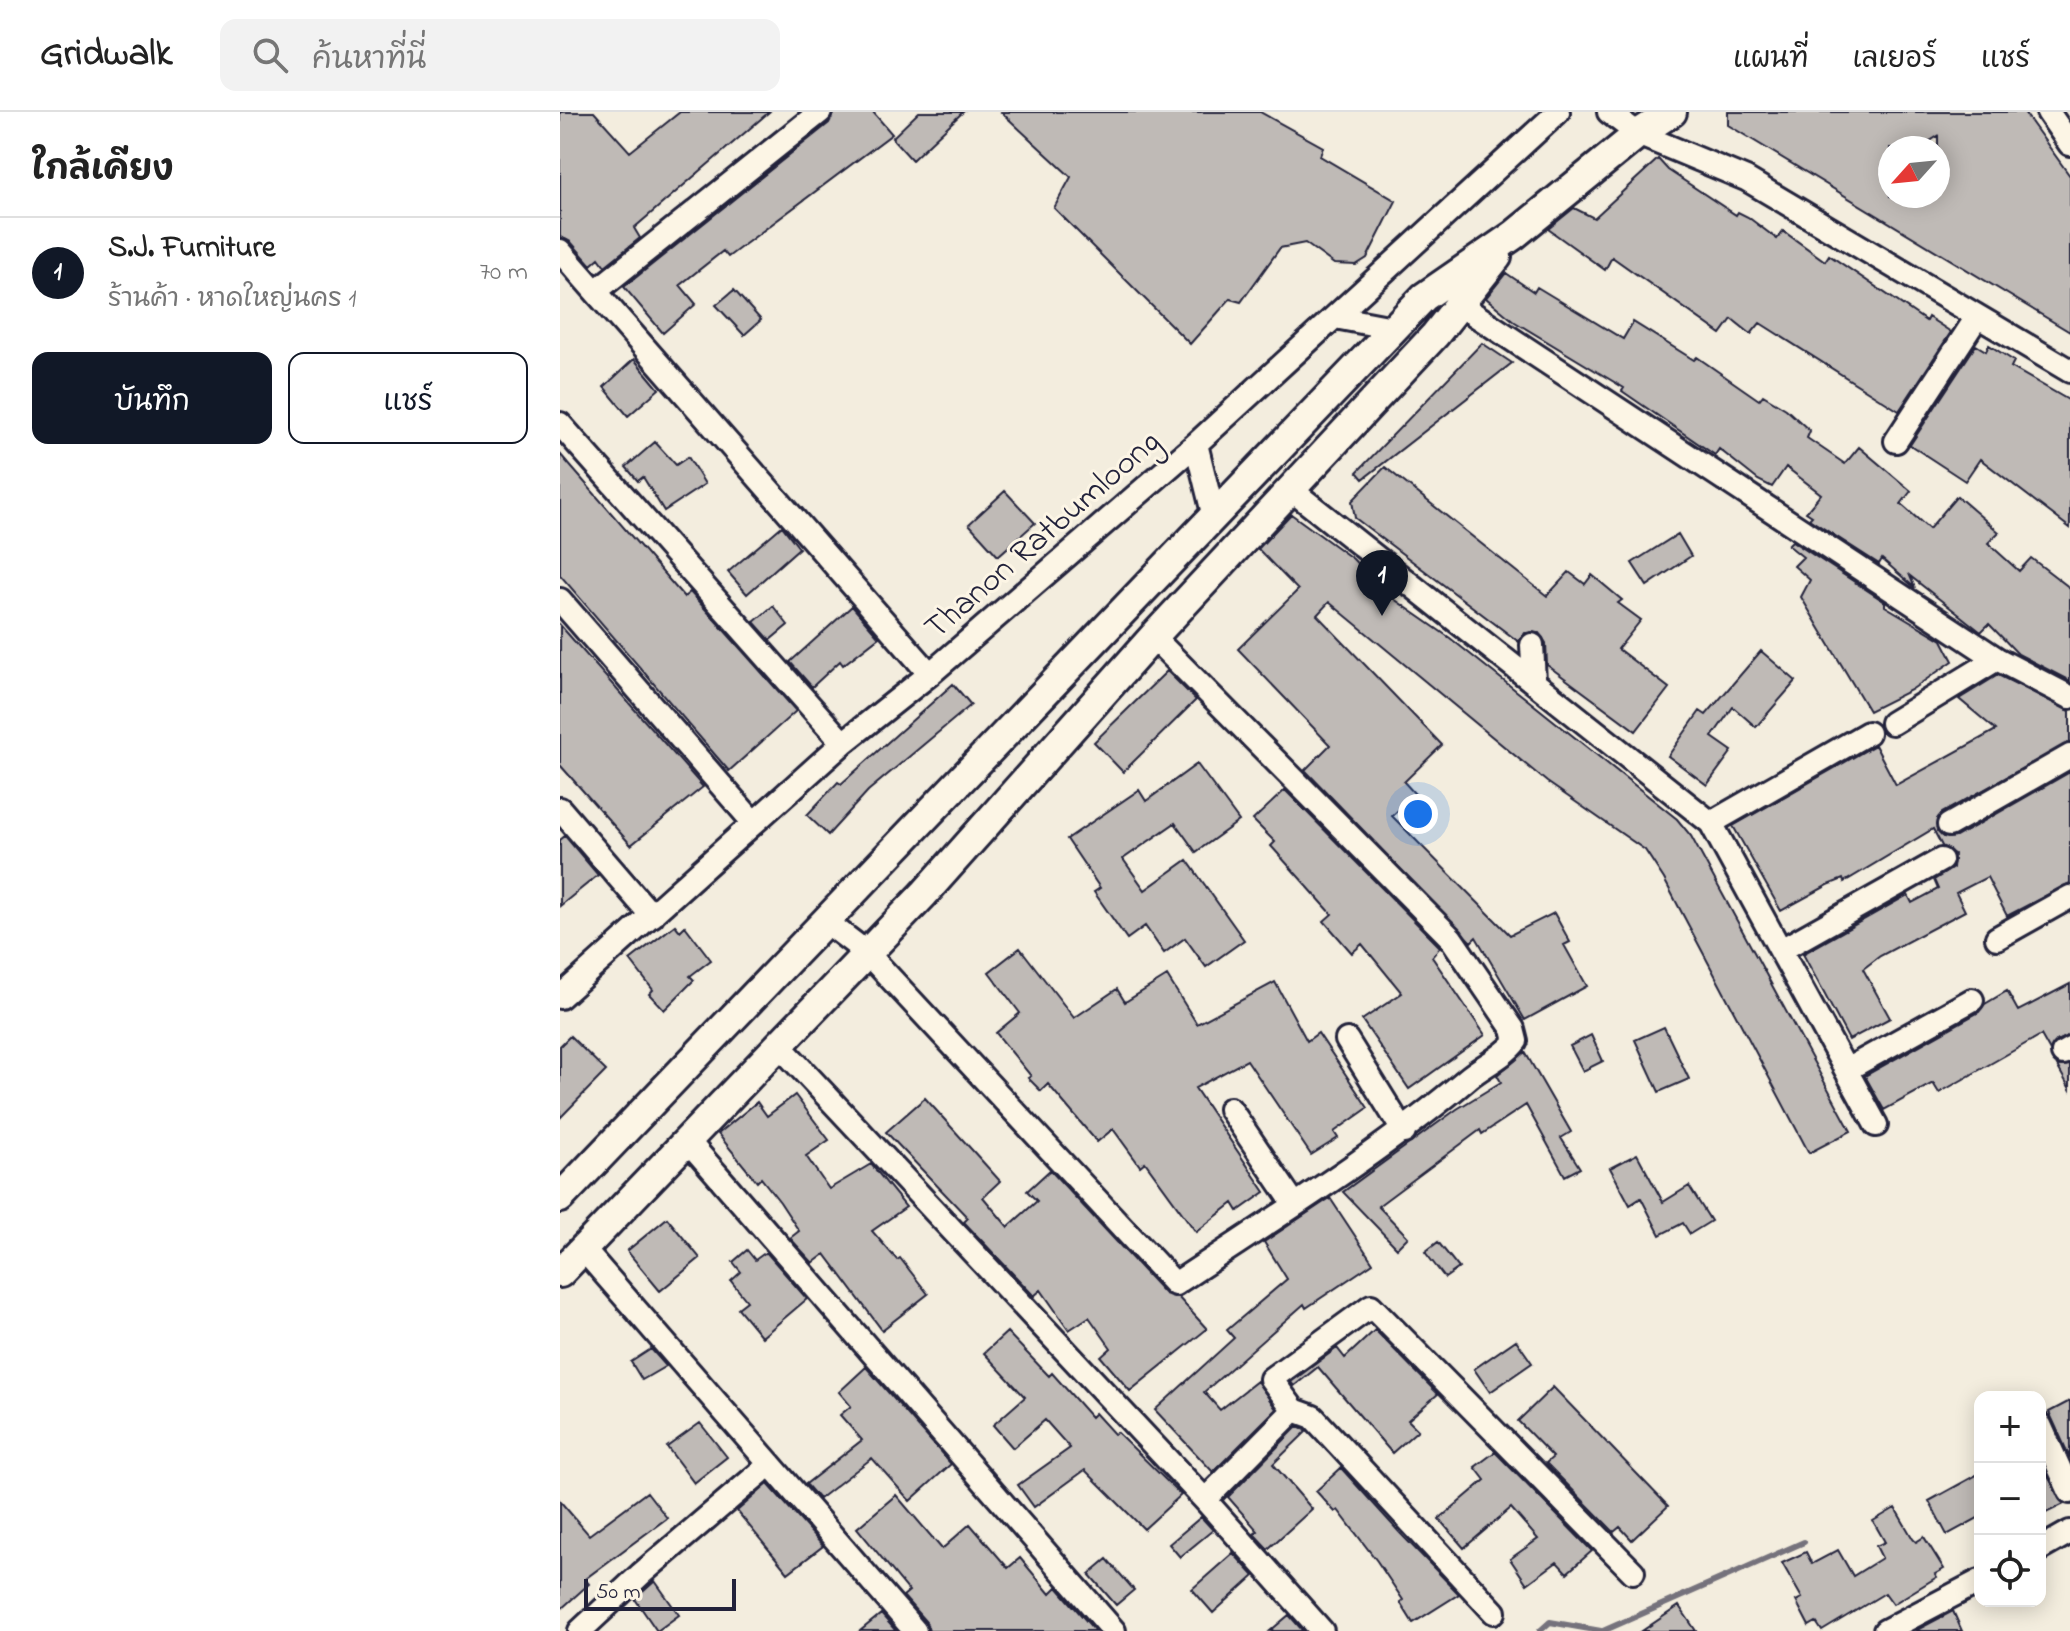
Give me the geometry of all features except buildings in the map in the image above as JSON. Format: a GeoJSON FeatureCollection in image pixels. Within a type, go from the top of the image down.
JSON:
{"type":"FeatureCollection","features":[{"type":"Feature","properties":{"kind":"main road"},"geometry":{"type":"LineString","coordinates":[[560,1198],[1213,513],[1424,297],[1514,235],[1638,134],[1672,112]]}},
{"type":"Feature","properties":{"kind":"main road"},"geometry":{"type":"LineString","coordinates":[[560,1273],[924,894],[1153,637],[1460,305],[1514,235]]}},
{"type":"Feature","properties":{"kind":"street"},"geometry":{"type":"LineString","coordinates":[[596,291],[820,112]]}},
{"type":"Feature","properties":{"kind":"street","name":"Thanon Ratbumloong"},"geometry":{"type":"LineString","coordinates":[[560,997],[843,743],[930,674],[1196,444],[1558,112]]}},
{"type":"Feature","properties":{"kind":"street"},"geometry":{"type":"LineString","coordinates":[[1609,112],[1638,134],[1746,179],[2070,371]]}},
{"type":"Feature","properties":{"kind":"street"},"geometry":{"type":"LineString","coordinates":[[2048,112],[2070,144]]}},
{"type":"Feature","properties":{"kind":"street"},"geometry":{"type":"LineString","coordinates":[[560,251],[930,674]]}},
{"type":"Feature","properties":{"kind":"street"},"geometry":{"type":"LineString","coordinates":[[1460,305],[1997,659],[2070,697]]}},
{"type":"Feature","properties":{"kind":"street"},"geometry":{"type":"LineString","coordinates":[[1335,317],[1393,328]]}},
{"type":"Feature","properties":{"kind":"street"},"geometry":{"type":"LineString","coordinates":[[1896,441],[1977,317]]}},
{"type":"Feature","properties":{"kind":"street"},"geometry":{"type":"LineString","coordinates":[[560,424],[843,743]]}},
{"type":"Feature","properties":{"kind":"street"},"geometry":{"type":"LineString","coordinates":[[1196,444],[1213,513]]}},
{"type":"Feature","properties":{"kind":"street"},"geometry":{"type":"LineString","coordinates":[[1289,488],[1711,823],[1876,1125]]}},
{"type":"Feature","properties":{"kind":"street"},"geometry":{"type":"LineString","coordinates":[[560,600],[753,822]]}},
{"type":"Feature","properties":{"kind":"street"},"geometry":{"type":"LineString","coordinates":[[825,921],[867,953],[1175,1284],[1404,1132],[1482,1066],[1512,1047],[1516,1041],[1513,1029],[1451,938],[1153,637]]}},
{"type":"Feature","properties":{"kind":"street"},"geometry":{"type":"LineString","coordinates":[[1532,645],[1534,681]]}},
{"type":"Feature","properties":{"kind":"street"},"geometry":{"type":"LineString","coordinates":[[1892,723],[1997,659]]}},
{"type":"Feature","properties":{"kind":"street"},"geometry":{"type":"LineString","coordinates":[[1711,823],[1868,733]]}},
{"type":"Feature","properties":{"kind":"street"},"geometry":{"type":"LineString","coordinates":[[1949,825],[2070,756]]}},
{"type":"Feature","properties":{"kind":"street"},"geometry":{"type":"LineString","coordinates":[[560,809],[652,916]]}},
{"type":"Feature","properties":{"kind":"street"},"geometry":{"type":"LineString","coordinates":[[1781,950],[1941,860]]}},
{"type":"Feature","properties":{"kind":"street"},"geometry":{"type":"LineString","coordinates":[[1997,938],[2070,897]]}},
{"type":"Feature","properties":{"kind":"street"},"geometry":{"type":"LineString","coordinates":[[1846,1070],[1972,1000]]}},
{"type":"Feature","properties":{"kind":"street"},"geometry":{"type":"LineString","coordinates":[[1347,1040],[1404,1132]]}},
{"type":"Feature","properties":{"kind":"street"},"geometry":{"type":"LineString","coordinates":[[779,1045],[1205,1500],[1322,1631]]}},
{"type":"Feature","properties":{"kind":"street"},"geometry":{"type":"LineString","coordinates":[[1230,1109],[1295,1205]]}},
{"type":"Feature","properties":{"kind":"street"},"geometry":{"type":"LineString","coordinates":[[687,1140],[1114,1631]]}},
{"type":"Feature","properties":{"kind":"street"},"geometry":{"type":"LineString","coordinates":[[583,1249],[915,1631]]}},
{"type":"Feature","properties":{"kind":"street"},"geometry":{"type":"LineString","coordinates":[[1494,1612],[1313,1417],[1294,1410],[1271,1379],[1371,1306],[1633,1572]]}},
{"type":"Feature","properties":{"kind":"street"},"geometry":{"type":"LineString","coordinates":[[1205,1500],[1294,1410]]}},
{"type":"Feature","properties":{"kind":"street"},"geometry":{"type":"LineString","coordinates":[[2046,1438],[2070,1492]]}},
{"type":"Feature","properties":{"kind":"street"},"geometry":{"type":"LineString","coordinates":[[580,1631],[641,1574],[770,1464]]}},
{"type":"Feature","properties":{"kind":"street"},"geometry":{"type":"LineString","coordinates":[[2046,1546],[2070,1532]]}},
{"type":"Feature","properties":{"kind":"street"},"geometry":{"type":"LineString","coordinates":[[1885,1631],[1974,1584]]}},
{"type":"Feature","properties":{"kind":"waterway"},"geometry":{"type":"LineString","coordinates":[[1603,1631],[1804,1542]]}},
{"type":"Feature","properties":{"kind":"waterway"},"geometry":{"type":"LineString","coordinates":[[1540,1631],[1550,1622],[1601,1631]]}},
{"type":"Feature","properties":{"kind":"place","name":"S.J. Furniture"},"geometry":{"type":"Point","coordinates":[1382,616]}}]}
